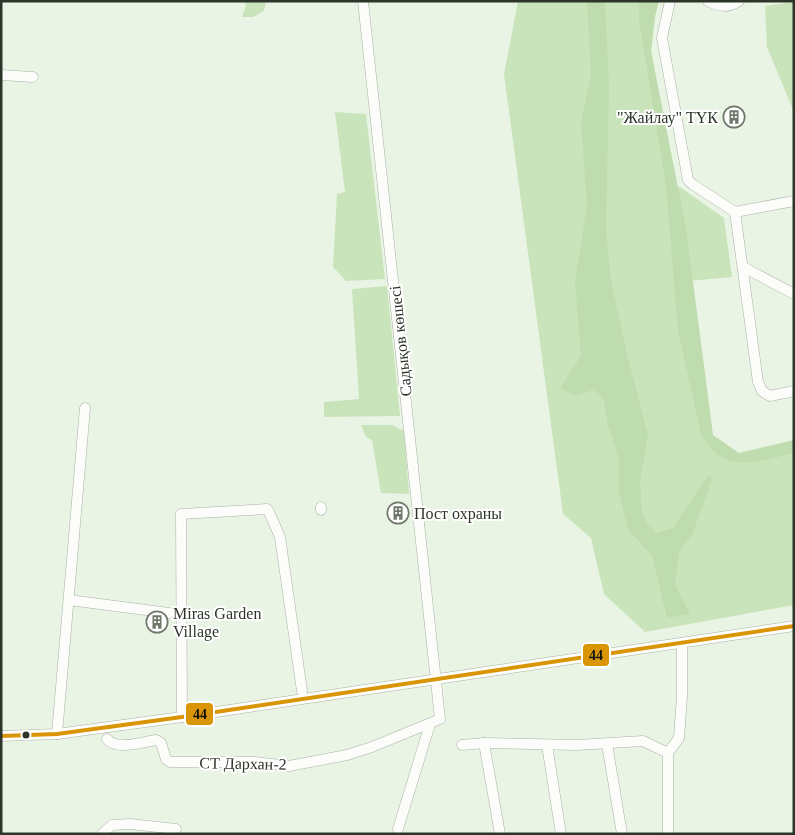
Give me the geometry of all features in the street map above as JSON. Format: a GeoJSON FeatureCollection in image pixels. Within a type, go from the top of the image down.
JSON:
{"type":"FeatureCollection","features":[{"type":"Feature","properties":{"kind":"street","name":"Садықов көшесі"},"geometry":{"type":"LineString","coordinates":[[363,1],[437,681]]}},
{"type":"Feature","properties":{"kind":"street"},"geometry":{"type":"LineString","coordinates":[[670,1],[662,38],[688,180],[735,212],[794,201]]}},
{"type":"Feature","properties":{"kind":"street"},"geometry":{"type":"LineString","coordinates":[[708,1],[716,6],[725,7],[739,1]]}},
{"type":"Feature","properties":{"kind":"street"},"geometry":{"type":"LineString","coordinates":[[1,75],[33,77]]}},
{"type":"Feature","properties":{"kind":"street"},"geometry":{"type":"LineString","coordinates":[[735,212],[758,382],[762,391],[770,396],[794,391]]}},
{"type":"Feature","properties":{"kind":"street"},"geometry":{"type":"LineString","coordinates":[[743,266],[794,294]]}},
{"type":"Feature","properties":{"kind":"street"},"geometry":{"type":"LineString","coordinates":[[57,734],[85,408]]}},
{"type":"Feature","properties":{"kind":"street"},"geometry":{"type":"LineString","coordinates":[[182,717],[180,514],[267,509],[280,536],[302,691]]}},
{"type":"Feature","properties":{"kind":"street"},"geometry":{"type":"LineString","coordinates":[[69,600],[169,613]]}},
{"type":"Feature","properties":{"kind":"street"},"geometry":{"type":"LineString","coordinates":[[1,736],[57,734],[182,717],[437,681],[794,626]]}},
{"type":"Feature","properties":{"kind":"street"},"geometry":{"type":"LineString","coordinates":[[668,834],[668,753],[679,738],[682,696],[682,643]]}},
{"type":"Feature","properties":{"kind":"street"},"geometry":{"type":"LineString","coordinates":[[398,829],[430,724],[440,719],[437,681]]}},
{"type":"Feature","properties":{"kind":"street","name":"СТ Дархан-2"},"geometry":{"type":"LineString","coordinates":[[107,739],[111,744],[118,745],[156,740],[161,743],[166,759],[170,762],[254,762],[289,766],[347,755],[430,724]]}},
{"type":"Feature","properties":{"kind":"street"},"geometry":{"type":"LineString","coordinates":[[462,745],[484,743],[607,744],[644,741],[668,753]]}},
{"type":"Feature","properties":{"kind":"street"},"geometry":{"type":"LineString","coordinates":[[484,743],[500,834]]}},
{"type":"Feature","properties":{"kind":"street"},"geometry":{"type":"LineString","coordinates":[[547,744],[561,834]]}},
{"type":"Feature","properties":{"kind":"street"},"geometry":{"type":"LineString","coordinates":[[607,744],[622,834]]}},
{"type":"Feature","properties":{"kind":"street"},"geometry":{"type":"LineString","coordinates":[[102,834],[112,825],[130,824],[176,829]]}},
{"type":"Feature","properties":{"kind":"green space"},"geometry":{"type":"Polygon","coordinates":[[[243,1],[266,1],[264,11],[253,17],[242,17],[246,5],[243,1]]]}},
{"type":"Feature","properties":{"kind":"green space"},"geometry":{"type":"Polygon","coordinates":[[[518,1],[659,1],[655,16],[651,51],[675,188],[680,187],[724,218],[732,277],[688,281],[712,441],[742,457],[794,448],[794,605],[645,632],[604,594],[591,538],[563,514],[504,74],[518,1]]]}},
{"type":"Feature","properties":{"kind":"green space"},"geometry":{"type":"Polygon","coordinates":[[[587,1],[605,1],[609,85],[606,230],[611,281],[648,435],[640,481],[642,512],[648,525],[656,533],[673,528],[708,476],[713,477],[692,535],[679,553],[675,584],[690,614],[667,618],[652,556],[628,529],[619,493],[619,460],[607,421],[604,400],[593,390],[576,396],[560,388],[581,356],[575,282],[587,206],[581,123],[591,75],[587,1]]]}},
{"type":"Feature","properties":{"kind":"green space"},"geometry":{"type":"Polygon","coordinates":[[[639,1],[659,1],[655,16],[651,51],[686,228],[713,435],[739,453],[794,440],[794,453],[754,462],[730,460],[719,456],[701,434],[678,331],[666,186],[639,20],[639,1]]]}},
{"type":"Feature","properties":{"kind":"green space"},"geometry":{"type":"Polygon","coordinates":[[[794,2],[794,112],[767,47],[765,6],[794,2]]]}},
{"type":"Feature","properties":{"kind":"green space"},"geometry":{"type":"Polygon","coordinates":[[[335,112],[366,114],[385,279],[346,281],[333,267],[337,194],[345,192],[335,112]]]}},
{"type":"Feature","properties":{"kind":"green space"},"geometry":{"type":"Polygon","coordinates":[[[387,286],[400,416],[324,417],[324,402],[359,399],[352,289],[387,286]]]}},
{"type":"Feature","properties":{"kind":"green space"},"geometry":{"type":"Polygon","coordinates":[[[361,425],[392,425],[404,431],[409,494],[381,493],[372,440],[366,437],[361,425]]]}},
{"type":"Feature","properties":{"kind":"transit line","name":"44"},"geometry":{"type":"LineString","coordinates":[[1,736],[57,734],[182,717],[794,626]]}},
{"type":"Feature","properties":{"kind":"place","name":"\"Жайлау\" ТҮК"},"geometry":{"type":"Point","coordinates":[734,117]}},
{"type":"Feature","properties":{"kind":"place","name":"Пост охраны"},"geometry":{"type":"Point","coordinates":[398,513]}},
{"type":"Feature","properties":{"kind":"place","name":"Miras Garden Village"},"geometry":{"type":"Point","coordinates":[157,622]}}]}
